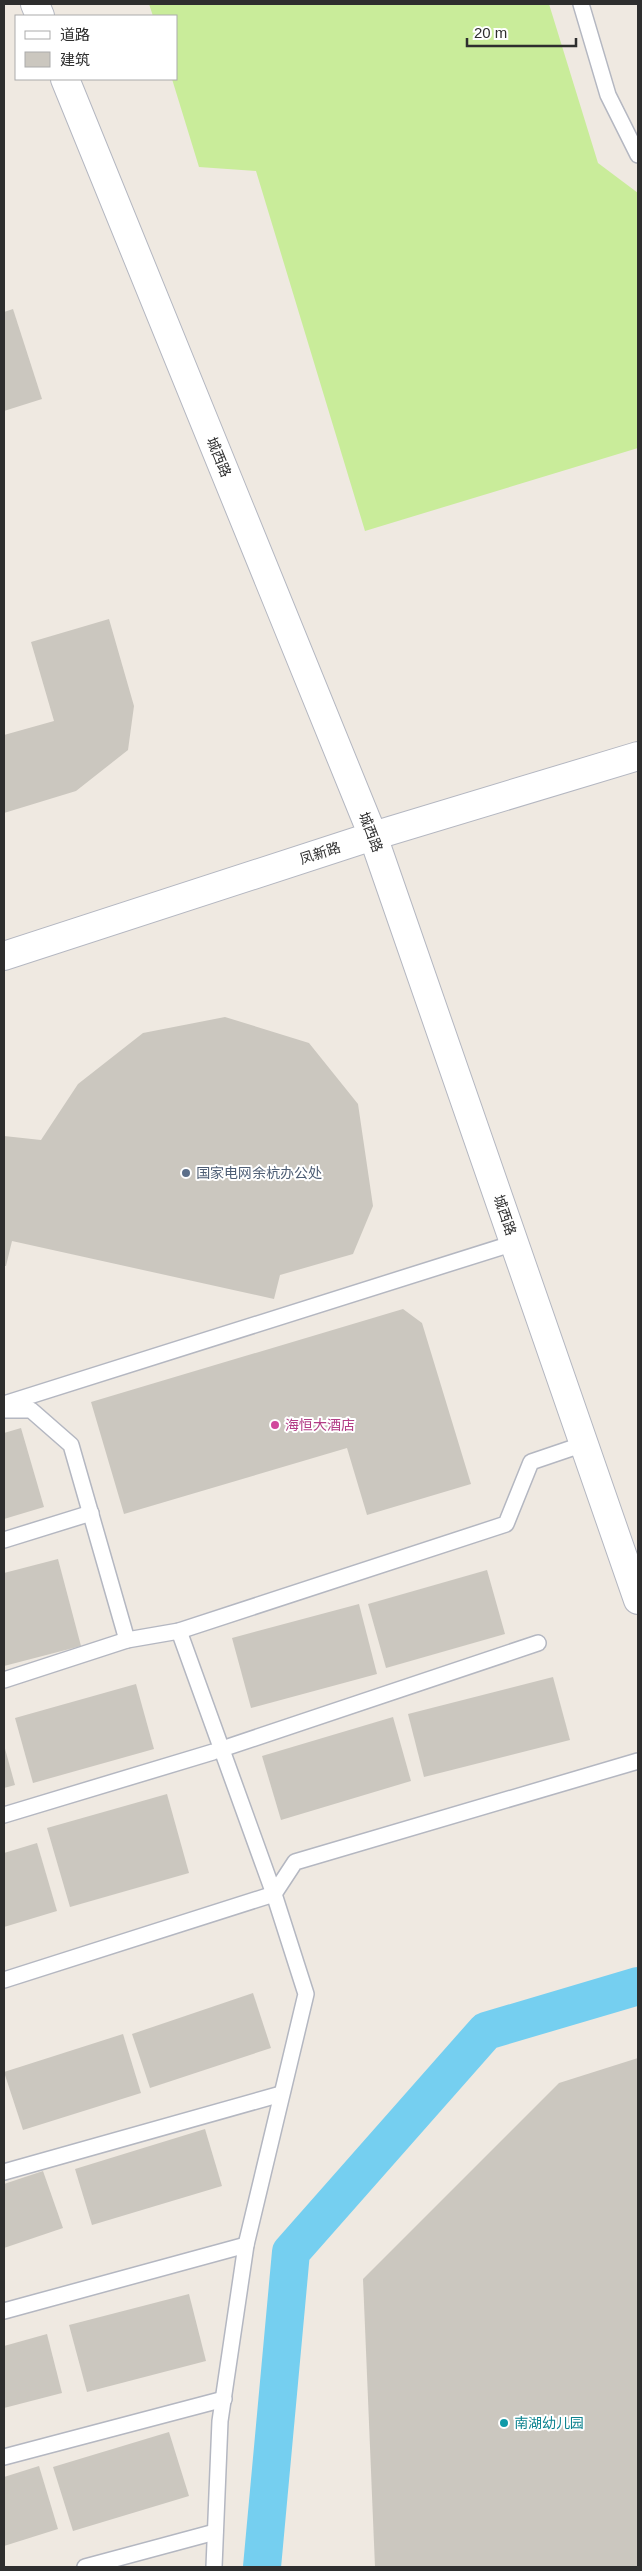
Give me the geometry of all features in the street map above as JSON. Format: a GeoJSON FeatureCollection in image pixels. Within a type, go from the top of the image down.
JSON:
{"type":"FeatureCollection","features":[{"type":"Feature","properties":{"kind":"street","name":"城西路"},"geometry":{"type":"LineString","coordinates":[[65,80],[373,836],[638,1600]]}},
{"type":"Feature","properties":{"kind":"street","name":"凤新路"},"geometry":{"type":"LineString","coordinates":[[4,956],[373,836],[638,756]]}},
{"type":"Feature","properties":{"kind":"lane"},"geometry":{"type":"LineString","coordinates":[[581,4],[608,95],[638,155]]}},
{"type":"Feature","properties":{"kind":"lane"},"geometry":{"type":"LineString","coordinates":[[4,1404],[514,1243]]}},
{"type":"Feature","properties":{"kind":"lane"},"geometry":{"type":"LineString","coordinates":[[4,1410],[31,1410],[71,1445],[127,1640]]}},
{"type":"Feature","properties":{"kind":"lane"},"geometry":{"type":"LineString","coordinates":[[4,1680],[127,1640],[179,1631],[506,1524],[531,1462],[584,1444]]}},
{"type":"Feature","properties":{"kind":"lane"},"geometry":{"type":"LineString","coordinates":[[4,1540],[91,1513]]}},
{"type":"Feature","properties":{"kind":"lane"},"geometry":{"type":"LineString","coordinates":[[179,1631],[274,1894],[306,1994],[246,2245],[220,2421],[214,2567]]}},
{"type":"Feature","properties":{"kind":"lane"},"geometry":{"type":"LineString","coordinates":[[4,1815],[221,1749],[538,1643]]}},
{"type":"Feature","properties":{"kind":"lane"},"geometry":{"type":"LineString","coordinates":[[4,1980],[274,1894],[295,1862],[638,1761]]}},
{"type":"Feature","properties":{"kind":"lane"},"geometry":{"type":"LineString","coordinates":[[4,2172],[281,2094]]}},
{"type":"Feature","properties":{"kind":"lane"},"geometry":{"type":"LineString","coordinates":[[4,2311],[246,2245]]}},
{"type":"Feature","properties":{"kind":"lane"},"geometry":{"type":"LineString","coordinates":[[4,2457],[224,2399]]}},
{"type":"Feature","properties":{"kind":"lane"},"geometry":{"type":"LineString","coordinates":[[86,2567],[215,2532]]}},
{"type":"Feature","properties":{"kind":"green space"},"geometry":{"type":"Polygon","coordinates":[[[149,4],[549,4],[598,163],[638,193],[638,448],[365,531],[256,171],[199,167],[172,80],[178,80],[178,15],[153,15],[149,4]]]}},
{"type":"Feature","properties":{"kind":"building"},"geometry":{"type":"Polygon","coordinates":[[[13,309],[42,399],[4,411],[4,312],[13,309]]]}},
{"type":"Feature","properties":{"kind":"building"},"geometry":{"type":"Polygon","coordinates":[[[109,619],[134,706],[128,750],[76,791],[4,813],[4,735],[54,721],[31,642],[109,619]]]}},
{"type":"Feature","properties":{"kind":"building","name":"国家电网余杭办公处"},"geometry":{"type":"Polygon","coordinates":[[[225,1017],[309,1043],[358,1104],[373,1206],[353,1254],[280,1275],[274,1299],[12,1241],[6,1266],[4,1266],[4,1136],[41,1140],[78,1084],[143,1033],[225,1017]]]}},
{"type":"Feature","properties":{"kind":"building","name":"海恒大酒店"},"geometry":{"type":"Polygon","coordinates":[[[403,1309],[422,1323],[471,1484],[367,1515],[347,1448],[124,1514],[91,1402],[403,1309]]]}},
{"type":"Feature","properties":{"kind":"building"},"geometry":{"type":"Polygon","coordinates":[[[21,1428],[44,1507],[4,1519],[4,1433],[21,1428]]]}},
{"type":"Feature","properties":{"kind":"building"},"geometry":{"type":"Polygon","coordinates":[[[58,1559],[81,1646],[4,1666],[4,1573],[58,1559]]]}},
{"type":"Feature","properties":{"kind":"building"},"geometry":{"type":"Polygon","coordinates":[[[487,1570],[505,1634],[386,1668],[368,1604],[487,1570]]]}},
{"type":"Feature","properties":{"kind":"building"},"geometry":{"type":"Polygon","coordinates":[[[359,1604],[377,1674],[251,1708],[232,1638],[359,1604]]]}},
{"type":"Feature","properties":{"kind":"building"},"geometry":{"type":"Polygon","coordinates":[[[553,1677],[570,1740],[424,1777],[408,1714],[553,1677]]]}},
{"type":"Feature","properties":{"kind":"building"},"geometry":{"type":"Polygon","coordinates":[[[136,1684],[154,1749],[33,1783],[15,1718],[136,1684]]]}},
{"type":"Feature","properties":{"kind":"building"},"geometry":{"type":"Polygon","coordinates":[[[393,1717],[411,1781],[281,1820],[262,1756],[393,1717]]]}},
{"type":"Feature","properties":{"kind":"building"},"geometry":{"type":"Polygon","coordinates":[[[4,1745],[15,1785],[4,1788],[4,1745]]]}},
{"type":"Feature","properties":{"kind":"building"},"geometry":{"type":"Polygon","coordinates":[[[167,1794],[189,1873],[70,1907],[47,1828],[167,1794]]]}},
{"type":"Feature","properties":{"kind":"building"},"geometry":{"type":"Polygon","coordinates":[[[37,1843],[57,1911],[4,1927],[4,1853],[37,1843]]]}},
{"type":"Feature","properties":{"kind":"building"},"geometry":{"type":"Polygon","coordinates":[[[253,1993],[271,2048],[150,2088],[132,2034],[253,1993]]]}},
{"type":"Feature","properties":{"kind":"building"},"geometry":{"type":"Polygon","coordinates":[[[123,2034],[141,2093],[23,2130],[4,2072],[123,2034]]]}},
{"type":"Feature","properties":{"kind":"building","name":"南湖幼儿园"},"geometry":{"type":"Polygon","coordinates":[[[638,2058],[638,2567],[375,2567],[363,2279],[559,2083],[638,2058]]]}},
{"type":"Feature","properties":{"kind":"building"},"geometry":{"type":"Polygon","coordinates":[[[205,2129],[222,2186],[92,2225],[75,2169],[205,2129]]]}},
{"type":"Feature","properties":{"kind":"building"},"geometry":{"type":"Polygon","coordinates":[[[43,2171],[63,2228],[4,2248],[4,2184],[43,2171]]]}},
{"type":"Feature","properties":{"kind":"building"},"geometry":{"type":"Polygon","coordinates":[[[189,2294],[206,2361],[87,2392],[69,2325],[189,2294]]]}},
{"type":"Feature","properties":{"kind":"building"},"geometry":{"type":"Polygon","coordinates":[[[47,2334],[62,2393],[4,2408],[4,2346],[47,2334]]]}},
{"type":"Feature","properties":{"kind":"building"},"geometry":{"type":"Polygon","coordinates":[[[169,2432],[189,2496],[73,2531],[53,2467],[169,2432]]]}},
{"type":"Feature","properties":{"kind":"building"},"geometry":{"type":"Polygon","coordinates":[[[39,2466],[58,2529],[4,2546],[4,2477],[39,2466]]]}},
{"type":"Feature","properties":{"kind":"waterway"},"geometry":{"type":"LineString","coordinates":[[262,2567],[291,2252],[486,2031],[638,1986]]}},
{"type":"Feature","properties":{"kind":"place","name":"国家电网余杭办公处"},"geometry":{"type":"Point","coordinates":[186,1173]}},
{"type":"Feature","properties":{"kind":"place","name":"海恒大酒店"},"geometry":{"type":"Point","coordinates":[275,1425]}},
{"type":"Feature","properties":{"kind":"place","name":"南湖幼儿园"},"geometry":{"type":"Point","coordinates":[504,2423]}}]}
